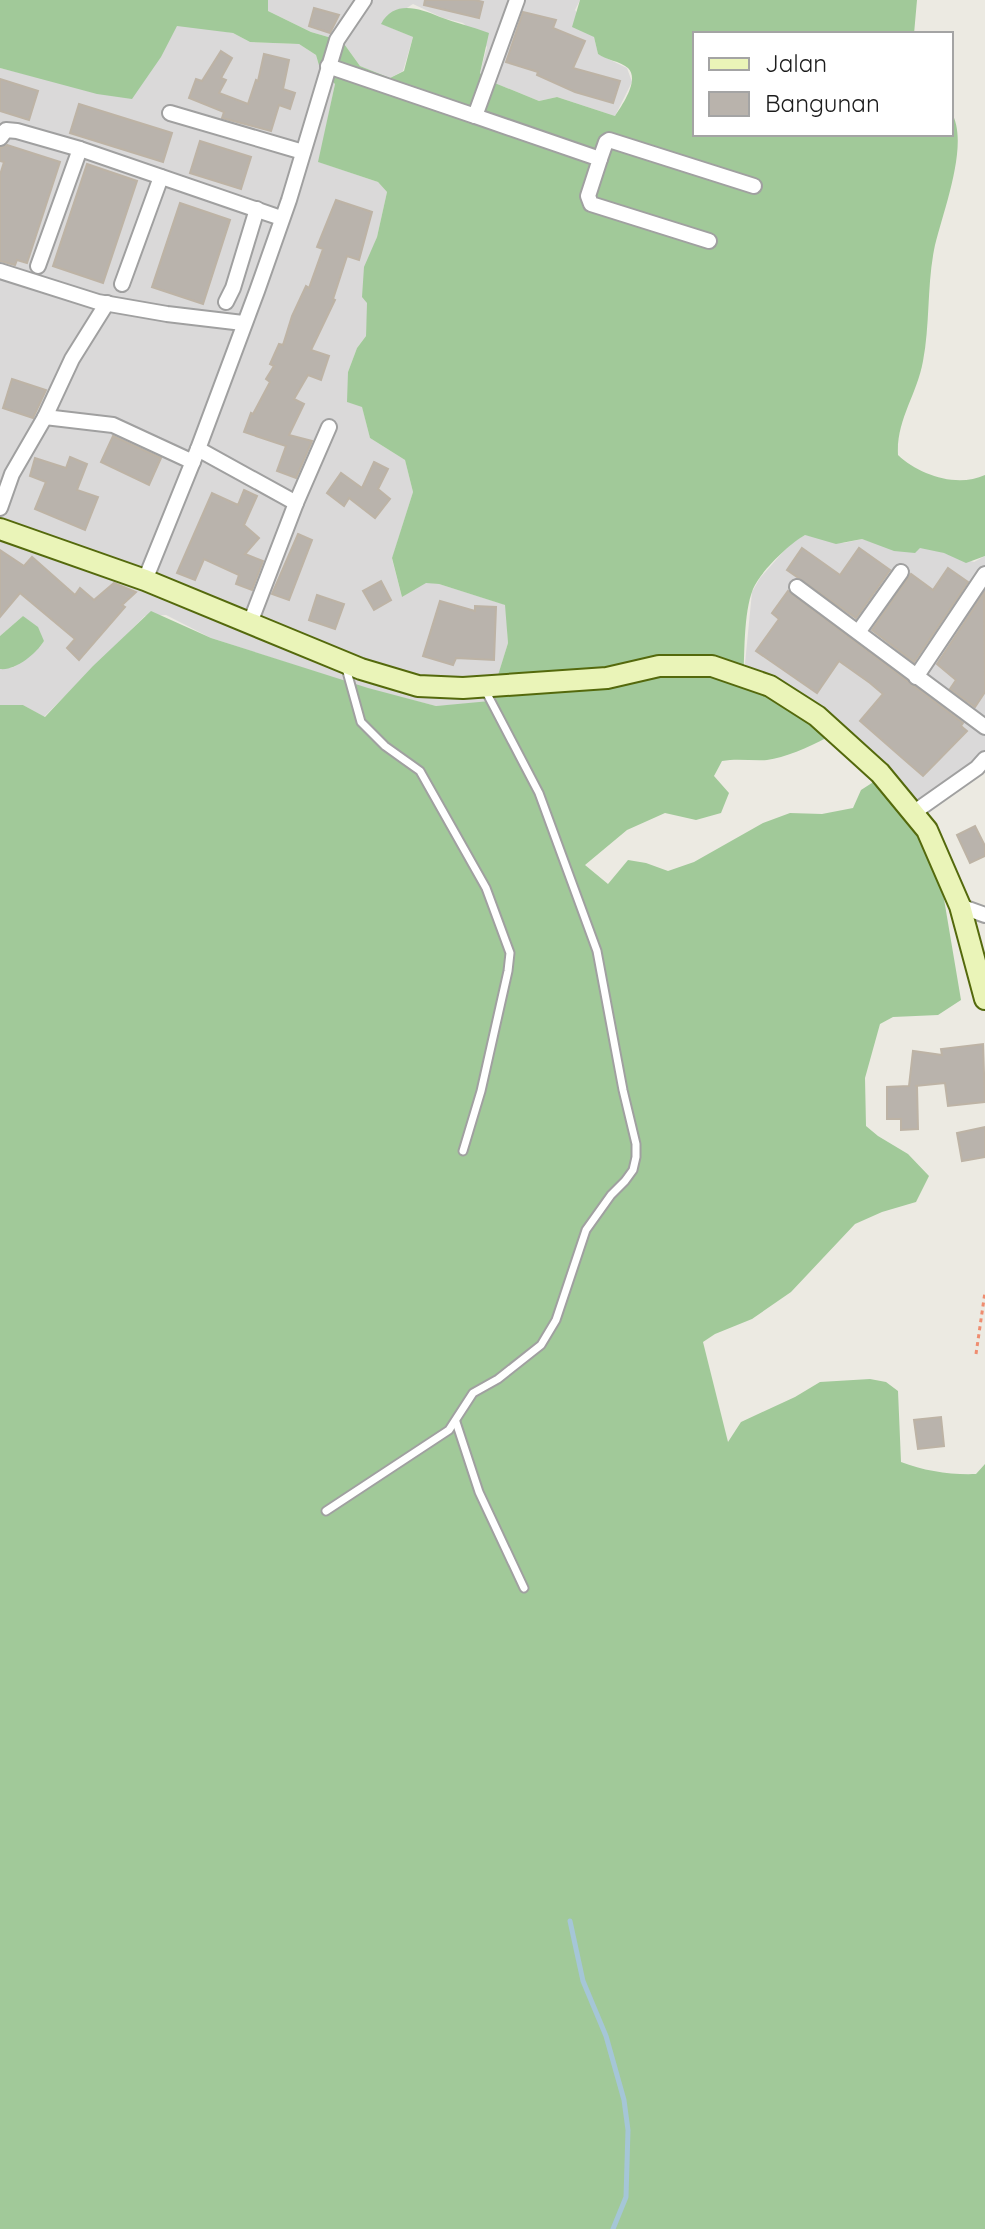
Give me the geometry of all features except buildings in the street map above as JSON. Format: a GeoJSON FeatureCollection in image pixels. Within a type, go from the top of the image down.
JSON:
{"type":"FeatureCollection","features":[{"type":"Feature","properties":{"kind":"main road"},"geometry":{"type":"LineString","coordinates":[[0,529],[145,580],[345,662],[418,686],[483,686],[607,678],[659,666],[712,666],[770,686],[817,716],[880,773],[927,830],[960,906],[985,999]]}},
{"type":"Feature","properties":{"kind":"street"},"geometry":{"type":"LineString","coordinates":[[145,580],[257,291],[337,40],[364,0]]}},
{"type":"Feature","properties":{"kind":"street"},"geometry":{"type":"LineString","coordinates":[[475,116],[517,0]]}},
{"type":"Feature","properties":{"kind":"street"},"geometry":{"type":"LineString","coordinates":[[328,66],[600,159]]}},
{"type":"Feature","properties":{"kind":"street"},"geometry":{"type":"LineString","coordinates":[[170,113],[303,152]]}},
{"type":"Feature","properties":{"kind":"street"},"geometry":{"type":"LineString","coordinates":[[0,138],[6,130],[12,130],[80,149],[281,218]]}},
{"type":"Feature","properties":{"kind":"street"},"geometry":{"type":"LineString","coordinates":[[709,241],[591,204],[588,196],[606,142],[609,140],[754,186]]}},
{"type":"Feature","properties":{"kind":"street"},"geometry":{"type":"LineString","coordinates":[[38,266],[80,149]]}},
{"type":"Feature","properties":{"kind":"street"},"geometry":{"type":"LineString","coordinates":[[122,284],[161,177]]}},
{"type":"Feature","properties":{"kind":"street"},"geometry":{"type":"LineString","coordinates":[[226,302],[257,209]]}},
{"type":"Feature","properties":{"kind":"street"},"geometry":{"type":"LineString","coordinates":[[0,271],[107,303],[243,323]]}},
{"type":"Feature","properties":{"kind":"street"},"geometry":{"type":"LineString","coordinates":[[0,508],[12,474],[45,417],[72,359],[107,303]]}},
{"type":"Feature","properties":{"kind":"street"},"geometry":{"type":"LineString","coordinates":[[45,417],[113,425],[196,455],[296,503]]}},
{"type":"Feature","properties":{"kind":"street"},"geometry":{"type":"LineString","coordinates":[[250,623],[329,427]]}},
{"type":"Feature","properties":{"kind":"street"},"geometry":{"type":"LineString","coordinates":[[859,631],[901,572]]}},
{"type":"Feature","properties":{"kind":"street"},"geometry":{"type":"LineString","coordinates":[[916,677],[985,574]]}},
{"type":"Feature","properties":{"kind":"street"},"geometry":{"type":"LineString","coordinates":[[797,587],[984,725]]}},
{"type":"Feature","properties":{"kind":"street"},"geometry":{"type":"LineString","coordinates":[[913,813],[977,768],[985,759]]}},
{"type":"Feature","properties":{"kind":"street"},"geometry":{"type":"LineString","coordinates":[[960,906],[985,915]]}},
{"type":"Feature","properties":{"kind":"lane"},"geometry":{"type":"LineString","coordinates":[[345,662],[361,722],[385,746],[420,771],[486,888],[510,953],[481,1091],[463,1151]]}},
{"type":"Feature","properties":{"kind":"lane"},"geometry":{"type":"LineString","coordinates":[[326,1511],[449,1430],[473,1393],[498,1379],[541,1345],[556,1320],[586,1230],[633,1170],[636,1144],[597,951],[539,793],[483,686]]}},
{"type":"Feature","properties":{"kind":"lane"},"geometry":{"type":"LineString","coordinates":[[456,1422],[479,1492],[524,1588]]}},
{"type":"Feature","properties":{"kind":"path"},"geometry":{"type":"LineString","coordinates":[[976,1354],[985,1292]]}},
{"type":"Feature","properties":{"kind":"shaded area"},"geometry":{"type":"Polygon","coordinates":[[[268,0],[580,0],[575,10],[594,37],[598,54],[627,68],[632,82],[615,116],[557,97],[539,101],[485,79],[480,73],[487,47],[463,23],[443,18],[413,4],[382,24],[413,37],[403,71],[390,78],[360,66],[342,41],[311,32],[268,11],[268,0]]]}},
{"type":"Feature","properties":{"kind":"shaded area"},"geometry":{"type":"Polygon","coordinates":[[[176,26],[233,33],[250,42],[299,44],[316,55],[320,69],[335,84],[319,162],[378,182],[387,192],[371,253],[366,336],[357,348],[348,372],[348,402],[362,406],[370,438],[405,460],[413,492],[392,559],[402,597],[425,582],[506,605],[508,643],[490,702],[436,706],[368,689],[211,638],[166,615],[145,616],[44,717],[23,705],[0,705],[0,669],[14,667],[44,641],[23,616],[0,636],[0,68],[104,94],[176,26]]]}},
{"type":"Feature","properties":{"kind":"shaded area"},"geometry":{"type":"Polygon","coordinates":[[[805,535],[844,543],[862,539],[878,544],[928,548],[974,562],[985,556],[985,772],[911,822],[862,766],[792,710],[743,684],[752,592],[760,578],[791,543],[805,535]]]}},
{"type":"Feature","properties":{"kind":"green space"},"geometry":{"type":"Polygon","coordinates":[[[0,0],[268,0],[268,11],[311,32],[342,41],[360,66],[390,78],[404,71],[413,37],[381,24],[386,16],[407,8],[489,33],[480,73],[485,79],[539,101],[557,97],[615,116],[629,92],[631,73],[625,66],[598,54],[594,37],[572,27],[580,0],[917,0],[914,32],[693,32],[693,136],[953,136],[953,117],[958,142],[953,180],[934,250],[923,361],[900,430],[898,455],[927,474],[951,480],[985,475],[985,556],[966,563],[944,553],[920,548],[915,553],[894,551],[862,539],[836,544],[805,535],[791,545],[768,567],[753,589],[746,623],[743,684],[792,710],[826,738],[774,759],[722,761],[714,776],[729,793],[721,813],[696,820],[665,813],[627,830],[585,865],[608,884],[628,860],[668,871],[694,862],[763,823],[790,813],[822,814],[853,808],[861,790],[875,781],[925,843],[944,899],[961,1000],[938,1015],[893,1017],[880,1024],[865,1078],[866,1126],[908,1154],[929,1176],[916,1202],[855,1224],[791,1292],[752,1319],[703,1342],[728,1442],[741,1422],[820,1382],[870,1379],[886,1382],[898,1391],[901,1462],[928,1470],[967,1474],[976,1474],[985,1464],[985,2229],[0,2229],[0,705],[23,705],[45,717],[151,611],[211,638],[368,688],[436,706],[490,701],[508,643],[505,605],[439,584],[426,583],[402,597],[392,558],[413,492],[405,460],[370,438],[362,407],[347,402],[348,372],[357,348],[366,336],[367,303],[362,297],[364,267],[377,237],[387,192],[378,182],[318,162],[335,84],[320,69],[316,55],[299,44],[250,42],[233,33],[177,26],[161,57],[132,99],[97,94],[0,68],[0,0]]]}},
{"type":"Feature","properties":{"kind":"green space"},"geometry":{"type":"Polygon","coordinates":[[[23,616],[38,627],[44,641],[25,661],[0,669],[0,636],[23,616]]]}},
{"type":"Feature","properties":{"kind":"waterway"},"geometry":{"type":"LineString","coordinates":[[570,1921],[583,1981],[606,2036],[624,2100],[628,2130],[626,2197],[613,2229]]}}]}
